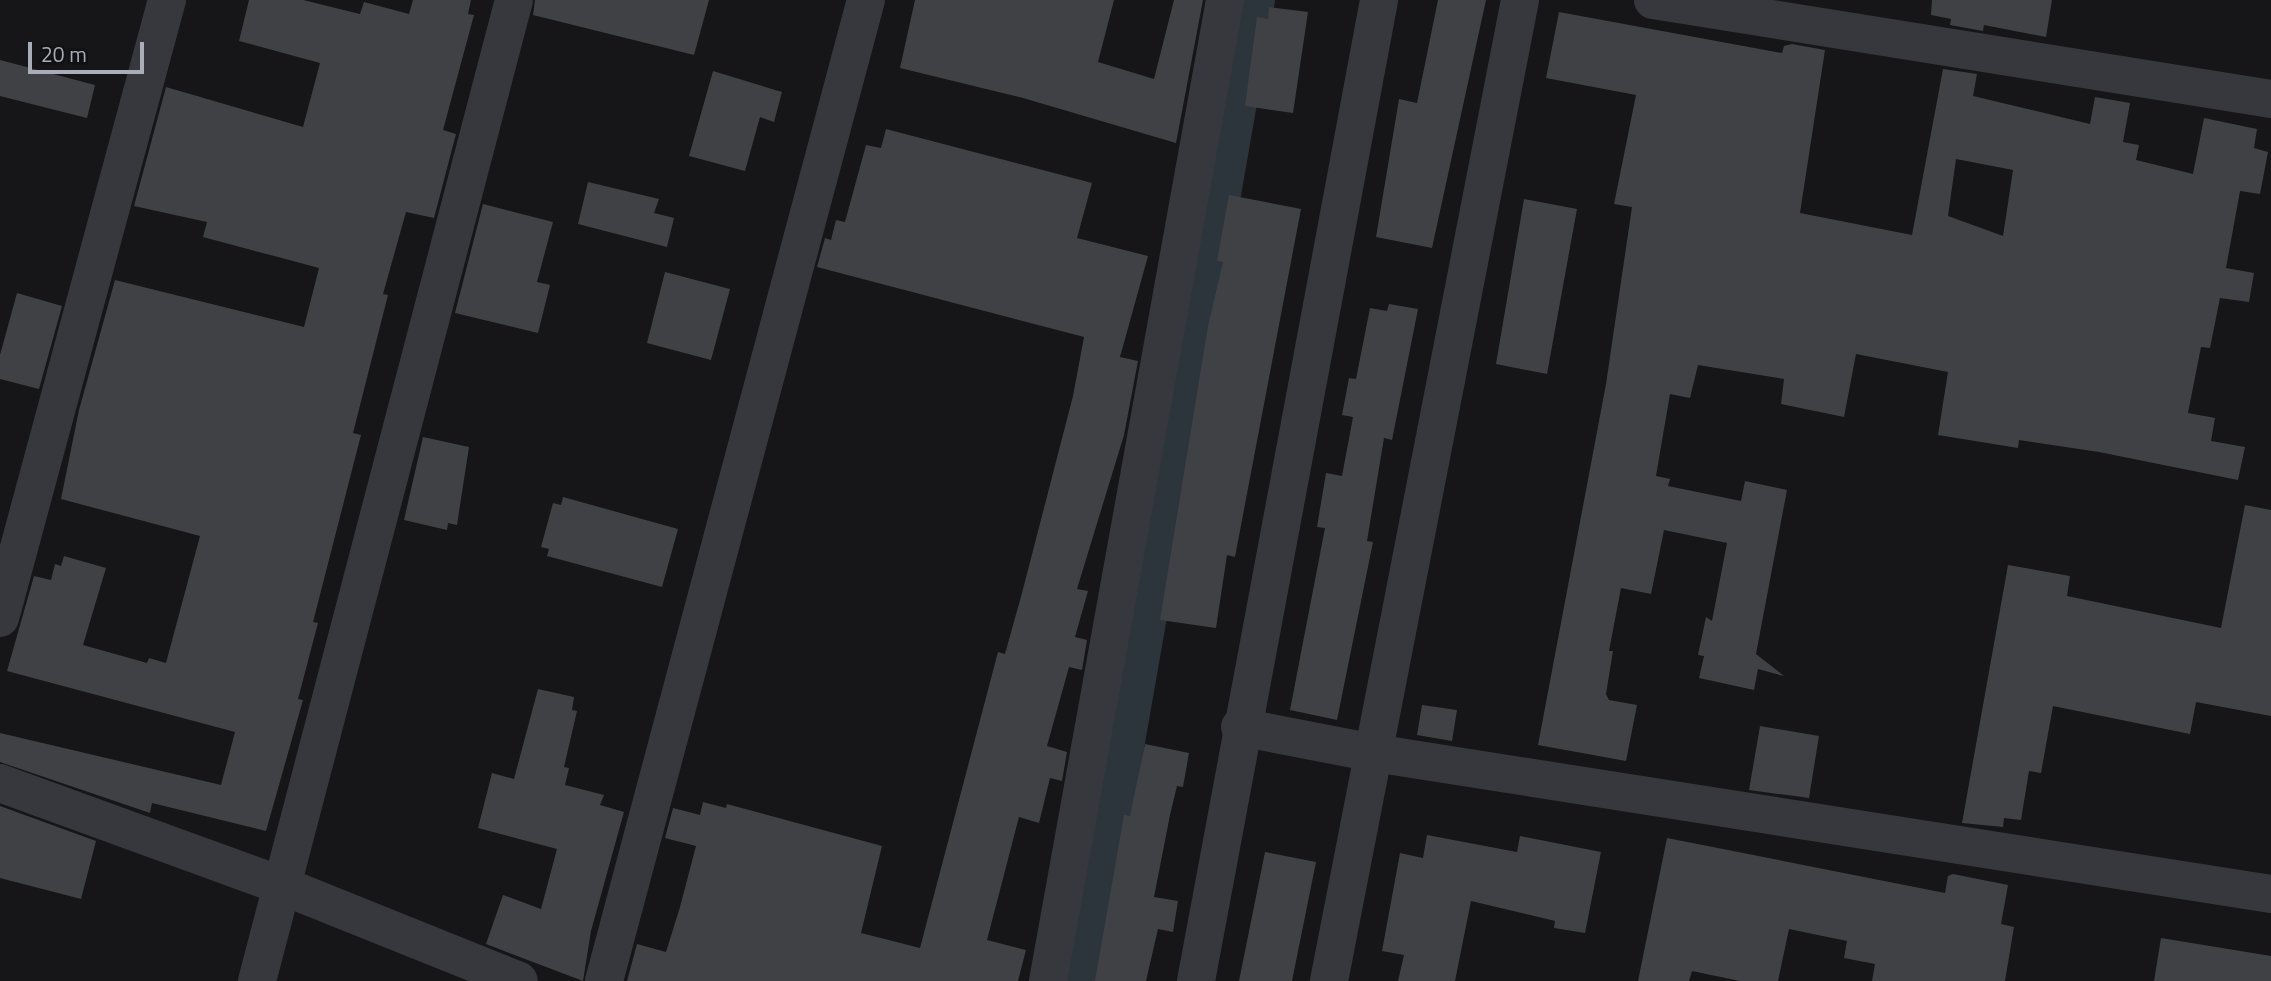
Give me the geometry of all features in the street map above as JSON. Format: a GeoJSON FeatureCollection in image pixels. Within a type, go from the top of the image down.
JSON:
{"type":"FeatureCollection","features":[{"type":"Feature","properties":{"kind":"street"},"geometry":{"type":"LineString","coordinates":[[0,618],[166,0]]}},
{"type":"Feature","properties":{"kind":"street"},"geometry":{"type":"LineString","coordinates":[[257,981],[514,0]]}},
{"type":"Feature","properties":{"kind":"street"},"geometry":{"type":"LineString","coordinates":[[604,981],[866,0]]}},
{"type":"Feature","properties":{"kind":"street"},"geometry":{"type":"LineString","coordinates":[[1048,981],[1225,0]]}},
{"type":"Feature","properties":{"kind":"street"},"geometry":{"type":"LineString","coordinates":[[1196,981],[1240,727],[1378,0]]}},
{"type":"Feature","properties":{"kind":"street"},"geometry":{"type":"LineString","coordinates":[[1329,981],[1520,0]]}},
{"type":"Feature","properties":{"kind":"street"},"geometry":{"type":"LineString","coordinates":[[1653,0],[2271,99]]}},
{"type":"Feature","properties":{"kind":"street"},"geometry":{"type":"LineString","coordinates":[[1240,727],[1374,753],[2271,894]]}},
{"type":"Feature","properties":{"kind":"street"},"geometry":{"type":"LineString","coordinates":[[0,783],[283,886],[519,981]]}},
{"type":"Feature","properties":{"kind":"building"},"geometry":{"type":"Polygon","coordinates":[[[249,0],[303,0],[360,14],[364,2],[409,14],[413,0],[471,0],[468,14],[474,15],[443,130],[456,134],[434,218],[406,212],[383,294],[388,295],[353,433],[361,435],[313,622],[318,623],[298,699],[303,700],[266,831],[152,803],[150,813],[0,762],[0,733],[221,785],[235,732],[7,671],[34,576],[51,580],[55,564],[61,566],[64,556],[106,568],[83,645],[147,663],[149,658],[166,663],[200,536],[61,499],[79,410],[115,280],[304,327],[319,268],[203,237],[207,222],[134,206],[166,87],[303,127],[320,63],[239,41],[249,0]]]}},
{"type":"Feature","properties":{"kind":"building"},"geometry":{"type":"Polygon","coordinates":[[[535,0],[709,0],[694,55],[533,15],[535,0]]]}},
{"type":"Feature","properties":{"kind":"building"},"geometry":{"type":"Polygon","coordinates":[[[915,0],[1114,0],[1098,62],[1154,79],[1174,0],[1203,0],[1176,143],[1023,98],[900,68],[915,0]]]}},
{"type":"Feature","properties":{"kind":"building"},"geometry":{"type":"Polygon","coordinates":[[[1438,0],[1486,0],[1432,248],[1376,237],[1399,99],[1417,103],[1438,0]]]}},
{"type":"Feature","properties":{"kind":"building"},"geometry":{"type":"Polygon","coordinates":[[[1932,0],[2052,0],[2046,37],[1984,25],[1983,31],[1950,25],[1951,19],[1931,15],[1932,0]]]}},
{"type":"Feature","properties":{"kind":"building"},"geometry":{"type":"Polygon","coordinates":[[[1269,7],[1308,12],[1293,113],[1245,106],[1257,17],[1268,19],[1269,7]]]}},
{"type":"Feature","properties":{"kind":"building"},"geometry":{"type":"Polygon","coordinates":[[[1559,12],[1782,53],[1784,46],[1792,44],[1825,50],[1800,213],[1912,235],[1943,69],[1977,74],[1973,96],[2090,124],[2095,97],[2130,103],[2123,142],[2139,145],[2136,160],[2193,174],[2204,118],[2257,129],[2254,148],[2268,152],[2260,194],[2240,191],[2226,268],[2254,273],[2249,302],[2220,298],[2210,348],[2201,347],[2188,413],[2215,418],[2211,441],[2245,447],[2238,480],[2099,452],[2019,440],[2018,448],[1938,435],[1948,372],[1856,354],[1844,417],[1781,404],[1784,379],[1698,365],[1690,398],[1670,394],[1656,476],[1670,479],[1668,486],[1741,501],[1745,481],[1787,490],[1756,654],[1784,676],[1758,669],[1754,690],[1699,678],[1704,656],[1698,655],[1706,617],[1712,621],[1727,543],[1664,530],[1651,594],[1621,588],[1609,651],[1613,651],[1606,694],[1609,700],[1637,705],[1626,761],[1538,745],[1606,384],[1632,207],[1614,204],[1636,95],[1546,78],[1559,12]],[[1956,159],[1948,216],[2003,236],[2013,170],[1956,159]]]}},
{"type":"Feature","properties":{"kind":"building"},"geometry":{"type":"Polygon","coordinates":[[[0,60],[95,85],[87,118],[0,96],[0,60]]]}},
{"type":"Feature","properties":{"kind":"building"},"geometry":{"type":"Polygon","coordinates":[[[713,71],[782,92],[774,122],[760,117],[745,171],[689,156],[713,71]]]}},
{"type":"Feature","properties":{"kind":"building"},"geometry":{"type":"Polygon","coordinates":[[[886,129],[1092,183],[1077,238],[1148,256],[1120,357],[1138,361],[1124,435],[1077,589],[1088,591],[1075,637],[1087,640],[1082,670],[1069,667],[1047,746],[1067,752],[1062,781],[1050,778],[1039,823],[1019,817],[987,940],[1026,950],[1018,981],[627,981],[637,944],[666,952],[680,907],[696,846],[665,838],[673,808],[700,815],[703,802],[726,808],[727,804],[882,846],[861,933],[920,948],[998,652],[1005,654],[1022,593],[1073,396],[1084,337],[817,267],[825,238],[831,240],[836,220],[845,222],[866,145],[881,148],[886,129]]]}},
{"type":"Feature","properties":{"kind":"building"},"geometry":{"type":"Polygon","coordinates":[[[588,182],[659,199],[654,213],[674,218],[667,247],[578,224],[588,182]]]}},
{"type":"Feature","properties":{"kind":"building"},"geometry":{"type":"Polygon","coordinates":[[[1229,195],[1301,209],[1235,557],[1227,555],[1216,628],[1160,620],[1208,326],[1223,262],[1217,261],[1229,195]]]}},
{"type":"Feature","properties":{"kind":"building"},"geometry":{"type":"Polygon","coordinates":[[[1524,199],[1577,209],[1547,374],[1496,364],[1524,199]]]}},
{"type":"Feature","properties":{"kind":"building"},"geometry":{"type":"Polygon","coordinates":[[[483,204],[553,222],[537,282],[550,285],[538,333],[455,313],[483,204]]]}},
{"type":"Feature","properties":{"kind":"building"},"geometry":{"type":"Polygon","coordinates":[[[665,272],[730,289],[711,360],[647,343],[665,272]]]}},
{"type":"Feature","properties":{"kind":"building"},"geometry":{"type":"Polygon","coordinates":[[[17,293],[62,306],[39,389],[0,379],[0,355],[17,293]]]}},
{"type":"Feature","properties":{"kind":"building"},"geometry":{"type":"Polygon","coordinates":[[[1389,304],[1418,309],[1392,440],[1384,438],[1367,541],[1373,542],[1337,720],[1290,710],[1325,528],[1317,527],[1326,473],[1342,476],[1353,417],[1342,415],[1349,378],[1356,379],[1370,308],[1387,311],[1389,304]]]}},
{"type":"Feature","properties":{"kind":"building"},"geometry":{"type":"Polygon","coordinates":[[[423,437],[469,447],[457,525],[448,523],[447,530],[404,520],[423,437]]]}},
{"type":"Feature","properties":{"kind":"building"},"geometry":{"type":"Polygon","coordinates":[[[563,497],[678,529],[662,587],[547,556],[549,549],[541,547],[553,503],[561,505],[563,497]]]}},
{"type":"Feature","properties":{"kind":"building"},"geometry":{"type":"Polygon","coordinates":[[[2245,505],[2271,510],[2271,716],[2196,702],[2190,734],[2053,706],[2041,773],[2029,771],[2021,820],[2004,818],[2003,827],[1962,823],[2008,565],[2070,576],[2067,596],[2221,628],[2245,505]]]}},
{"type":"Feature","properties":{"kind":"building"},"geometry":{"type":"Polygon","coordinates":[[[538,689],[574,697],[572,710],[577,711],[564,767],[569,768],[565,785],[604,795],[600,805],[624,812],[591,931],[583,981],[486,944],[503,895],[541,909],[557,849],[478,828],[492,773],[514,779],[538,689]]]}},
{"type":"Feature","properties":{"kind":"building"},"geometry":{"type":"Polygon","coordinates":[[[1422,705],[1457,710],[1452,741],[1417,735],[1422,705]]]}},
{"type":"Feature","properties":{"kind":"building"},"geometry":{"type":"Polygon","coordinates":[[[1760,726],[1819,736],[1809,798],[1749,790],[1760,726]]]}},
{"type":"Feature","properties":{"kind":"building"},"geometry":{"type":"Polygon","coordinates":[[[1145,744],[1189,753],[1183,787],[1177,786],[1154,897],[1178,901],[1173,932],[1158,929],[1146,981],[1095,981],[1124,815],[1130,816],[1145,744]]]}},
{"type":"Feature","properties":{"kind":"building"},"geometry":{"type":"Polygon","coordinates":[[[0,806],[96,841],[81,899],[0,878],[0,806]]]}},
{"type":"Feature","properties":{"kind":"building"},"geometry":{"type":"Polygon","coordinates":[[[1427,835],[1517,852],[1520,836],[1601,852],[1585,933],[1554,928],[1555,921],[1471,901],[1455,981],[1398,981],[1404,955],[1382,951],[1400,853],[1423,858],[1427,835]]]}},
{"type":"Feature","properties":{"kind":"building"},"geometry":{"type":"Polygon","coordinates":[[[1667,838],[1945,893],[1948,876],[1953,874],[2008,885],[2001,924],[2014,927],[2005,981],[1872,981],[1875,964],[1844,958],[1847,941],[1789,929],[1778,981],[1740,981],[1692,971],[1689,981],[1638,981],[1667,838]]]}},
{"type":"Feature","properties":{"kind":"building"},"geometry":{"type":"Polygon","coordinates":[[[1265,852],[1316,862],[1292,981],[1239,981],[1265,852]]]}},
{"type":"Feature","properties":{"kind":"building"},"geometry":{"type":"Polygon","coordinates":[[[2161,938],[2271,956],[2271,981],[2154,981],[2161,938]]]}},
{"type":"Feature","properties":{"kind":"waterway"},"geometry":{"type":"LineString","coordinates":[[1083,981],[1255,0]]}}]}
